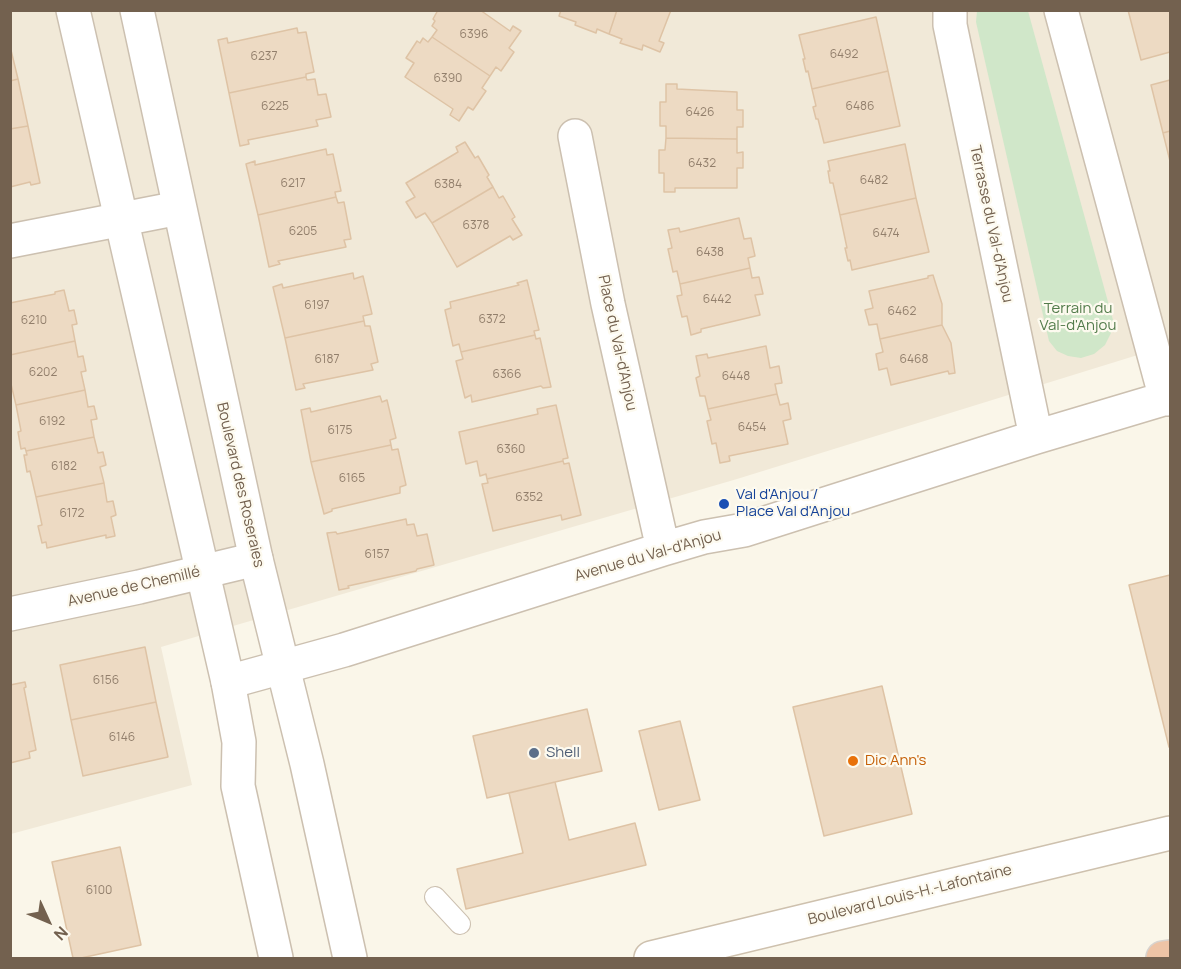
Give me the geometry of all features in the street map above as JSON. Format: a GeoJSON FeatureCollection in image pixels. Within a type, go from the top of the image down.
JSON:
{"type":"FeatureCollection","features":[{"type":"Feature","properties":{"kind":"highway"},"geometry":{"type":"LineString","coordinates":[[1163,958],[1170,957]]}},
{"type":"Feature","properties":{"kind":"street"},"geometry":{"type":"LineString","coordinates":[[74,10],[228,682],[238,742],[238,786],[276,958]]}},
{"type":"Feature","properties":{"kind":"street","name":"Boulevard des Roseraies"},"geometry":{"type":"LineString","coordinates":[[136,10],[256,559],[307,764],[350,958]]}},
{"type":"Feature","properties":{"kind":"street","name":"Terrasse du Val-d'Anjou"},"geometry":{"type":"LineString","coordinates":[[950,10],[950,25],[1036,437]]}},
{"type":"Feature","properties":{"kind":"street"},"geometry":{"type":"LineString","coordinates":[[1061,10],[1168,398]]}},
{"type":"Feature","properties":{"kind":"street","name":"Place du Val-d'Anjou"},"geometry":{"type":"LineString","coordinates":[[575,136],[608,304],[663,549]]}},
{"type":"Feature","properties":{"kind":"street"},"geometry":{"type":"LineString","coordinates":[[10,241],[179,208]]}},
{"type":"Feature","properties":{"kind":"street","name":"Avenue du Val-d'Anjou"},"geometry":{"type":"LineString","coordinates":[[228,682],[364,644],[663,549],[704,537],[744,530],[1036,437],[1168,398]]}},
{"type":"Feature","properties":{"kind":"street","name":"Avenue de Chemillé"},"geometry":{"type":"LineString","coordinates":[[10,614],[256,559]]}},
{"type":"Feature","properties":{"kind":"street","name":"Boulevard Louis-H.-Lafontaine"},"geometry":{"type":"LineString","coordinates":[[651,958],[1170,833]]}},
{"type":"Feature","properties":{"kind":"lane"},"geometry":{"type":"LineString","coordinates":[[435,897],[460,924]]}},
{"type":"Feature","properties":{"kind":"shaded area"},"geometry":{"type":"Polygon","coordinates":[[[11,11],[1170,11],[1170,345],[737,479],[161,647],[192,785],[11,834],[11,11]]]}},
{"type":"Feature","properties":{"kind":"green space","name":"Terrain du Val-d'Anjou"},"geometry":{"type":"Polygon","coordinates":[[[977,11],[1028,11],[1113,320],[1111,333],[1105,345],[1094,354],[1081,358],[1068,356],[1057,351],[1049,341],[976,22],[977,11]]]}},
{"type":"Feature","properties":{"kind":"building"},"geometry":{"type":"Polygon","coordinates":[[[438,10],[480,10],[510,31],[513,26],[521,31],[509,48],[514,52],[501,71],[496,67],[490,76],[432,37],[437,30],[432,26],[438,10]]]}},
{"type":"Feature","properties":{"kind":"building"},"geometry":{"type":"Polygon","coordinates":[[[561,10],[617,10],[609,34],[597,29],[596,33],[575,25],[576,22],[559,16],[561,10]]]}},
{"type":"Feature","properties":{"kind":"building"},"geometry":{"type":"Polygon","coordinates":[[[617,10],[671,10],[659,41],[664,43],[660,52],[643,45],[642,50],[620,43],[622,39],[609,34],[617,10]]]}},
{"type":"Feature","properties":{"kind":"building"},"geometry":{"type":"Polygon","coordinates":[[[1128,10],[1170,10],[1170,52],[1141,60],[1128,10]]]}},
{"type":"Feature","properties":{"kind":"building"},"geometry":{"type":"Polygon","coordinates":[[[876,17],[888,71],[812,89],[808,71],[806,72],[799,35],[876,17]]]}},
{"type":"Feature","properties":{"kind":"building"},"geometry":{"type":"Polygon","coordinates":[[[297,28],[298,33],[306,32],[314,72],[306,74],[306,77],[229,93],[218,40],[227,38],[228,43],[297,28]]]}},
{"type":"Feature","properties":{"kind":"building"},"geometry":{"type":"Polygon","coordinates":[[[432,37],[490,76],[482,88],[486,91],[473,110],[468,107],[459,121],[450,115],[453,109],[405,77],[414,63],[406,58],[417,41],[420,43],[423,38],[428,42],[432,37]]]}},
{"type":"Feature","properties":{"kind":"building"},"geometry":{"type":"Polygon","coordinates":[[[10,46],[18,79],[10,81],[10,46]]]}},
{"type":"Feature","properties":{"kind":"building"},"geometry":{"type":"Polygon","coordinates":[[[888,71],[900,126],[824,143],[813,107],[816,106],[812,89],[888,71]]]}},
{"type":"Feature","properties":{"kind":"building"},"geometry":{"type":"Polygon","coordinates":[[[306,77],[307,80],[315,79],[318,95],[326,94],[331,117],[316,120],[318,126],[248,140],[249,144],[240,146],[229,93],[306,77]]]}},
{"type":"Feature","properties":{"kind":"building"},"geometry":{"type":"Polygon","coordinates":[[[18,79],[28,126],[10,129],[10,81],[18,79]]]}},
{"type":"Feature","properties":{"kind":"building"},"geometry":{"type":"Polygon","coordinates":[[[1170,80],[1170,131],[1163,133],[1151,85],[1170,80]]]}},
{"type":"Feature","properties":{"kind":"building"},"geometry":{"type":"Polygon","coordinates":[[[666,84],[677,84],[677,89],[737,92],[737,110],[743,110],[743,127],[737,127],[737,139],[666,138],[666,126],[660,126],[660,102],[666,102],[666,84]]]}},
{"type":"Feature","properties":{"kind":"building"},"geometry":{"type":"Polygon","coordinates":[[[28,126],[40,183],[31,185],[30,182],[10,187],[10,129],[28,126]]]}},
{"type":"Feature","properties":{"kind":"building"},"geometry":{"type":"Polygon","coordinates":[[[1170,131],[1170,161],[1163,133],[1170,131]]]}},
{"type":"Feature","properties":{"kind":"building"},"geometry":{"type":"Polygon","coordinates":[[[666,138],[737,139],[737,153],[743,152],[743,168],[737,168],[737,188],[675,188],[675,192],[664,192],[664,173],[659,173],[659,150],[665,150],[666,138]]]}},
{"type":"Feature","properties":{"kind":"building"},"geometry":{"type":"Polygon","coordinates":[[[465,142],[475,158],[478,156],[493,187],[432,223],[425,213],[416,218],[406,202],[415,197],[406,183],[458,152],[456,147],[465,142]]]}},
{"type":"Feature","properties":{"kind":"building"},"geometry":{"type":"Polygon","coordinates":[[[905,144],[916,198],[840,215],[833,183],[830,183],[828,161],[905,144]]]}},
{"type":"Feature","properties":{"kind":"building"},"geometry":{"type":"Polygon","coordinates":[[[326,149],[327,155],[333,154],[341,191],[335,192],[336,197],[258,215],[246,164],[255,161],[255,165],[326,149]]]}},
{"type":"Feature","properties":{"kind":"building"},"geometry":{"type":"Polygon","coordinates":[[[493,187],[499,198],[503,196],[515,217],[512,219],[522,235],[513,240],[510,236],[457,267],[432,223],[493,187]]]}},
{"type":"Feature","properties":{"kind":"building"},"geometry":{"type":"Polygon","coordinates":[[[336,197],[338,203],[344,202],[351,239],[344,240],[346,247],[278,261],[280,264],[269,267],[258,215],[336,197]]]}},
{"type":"Feature","properties":{"kind":"building"},"geometry":{"type":"Polygon","coordinates":[[[916,198],[929,252],[852,270],[845,248],[847,248],[840,215],[916,198]]]}},
{"type":"Feature","properties":{"kind":"building"},"geometry":{"type":"Polygon","coordinates":[[[739,218],[744,239],[751,238],[755,256],[748,258],[750,268],[680,284],[677,271],[673,272],[668,249],[672,248],[668,230],[679,228],[680,232],[739,218]]]}},
{"type":"Feature","properties":{"kind":"building"},"geometry":{"type":"Polygon","coordinates":[[[750,268],[752,278],[759,277],[763,294],[755,295],[760,315],[701,329],[701,332],[691,335],[687,316],[682,317],[677,296],[682,295],[680,284],[750,268]]]}},
{"type":"Feature","properties":{"kind":"building"},"geometry":{"type":"Polygon","coordinates":[[[353,273],[354,279],[363,276],[372,314],[363,316],[364,321],[285,338],[273,287],[282,284],[283,288],[353,273]]]}},
{"type":"Feature","properties":{"kind":"building"},"geometry":{"type":"Polygon","coordinates":[[[933,275],[942,304],[942,325],[880,339],[877,324],[869,325],[865,310],[873,308],[869,291],[933,275]]]}},
{"type":"Feature","properties":{"kind":"building"},"geometry":{"type":"Polygon","coordinates":[[[527,280],[539,330],[534,331],[535,335],[461,352],[459,344],[453,346],[445,310],[451,308],[450,302],[519,285],[517,283],[527,280]]]}},
{"type":"Feature","properties":{"kind":"building"},"geometry":{"type":"Polygon","coordinates":[[[64,290],[69,311],[74,310],[77,324],[72,325],[75,341],[10,355],[10,303],[64,290]]]}},
{"type":"Feature","properties":{"kind":"building"},"geometry":{"type":"Polygon","coordinates":[[[364,321],[365,326],[370,326],[378,362],[371,364],[373,370],[303,384],[305,388],[296,390],[285,338],[364,321]]]}},
{"type":"Feature","properties":{"kind":"building"},"geometry":{"type":"Polygon","coordinates":[[[942,325],[951,343],[955,373],[949,374],[948,371],[891,385],[887,368],[879,370],[876,354],[883,352],[880,339],[942,325]]]}},
{"type":"Feature","properties":{"kind":"building"},"geometry":{"type":"Polygon","coordinates":[[[535,335],[536,339],[540,338],[551,387],[541,386],[472,402],[471,395],[465,398],[456,361],[463,359],[461,352],[535,335]]]}},
{"type":"Feature","properties":{"kind":"building"},"geometry":{"type":"Polygon","coordinates":[[[75,341],[78,357],[83,356],[86,371],[81,372],[85,390],[16,405],[10,380],[10,355],[75,341]]]}},
{"type":"Feature","properties":{"kind":"building"},"geometry":{"type":"Polygon","coordinates":[[[766,346],[770,368],[779,366],[782,383],[775,384],[777,394],[708,409],[705,396],[700,396],[696,378],[700,376],[696,356],[707,354],[708,358],[766,346]]]}},
{"type":"Feature","properties":{"kind":"building"},"geometry":{"type":"Polygon","coordinates":[[[85,390],[88,407],[94,406],[97,419],[91,420],[94,437],[26,451],[25,448],[21,449],[18,432],[21,431],[16,405],[85,390]]]}},
{"type":"Feature","properties":{"kind":"building"},"geometry":{"type":"Polygon","coordinates":[[[777,394],[780,405],[788,403],[791,419],[783,421],[788,444],[729,456],[730,461],[720,463],[716,443],[712,444],[707,421],[711,420],[708,409],[777,394]]]}},
{"type":"Feature","properties":{"kind":"building"},"geometry":{"type":"Polygon","coordinates":[[[380,396],[382,402],[387,400],[396,438],[390,440],[391,445],[311,462],[301,410],[310,408],[311,412],[380,396]]]}},
{"type":"Feature","properties":{"kind":"building"},"geometry":{"type":"Polygon","coordinates":[[[556,405],[568,458],[487,479],[486,474],[480,476],[477,461],[466,464],[459,432],[538,414],[537,409],[556,405]]]}},
{"type":"Feature","properties":{"kind":"building"},"geometry":{"type":"Polygon","coordinates":[[[94,437],[98,453],[103,452],[106,465],[100,467],[104,483],[36,497],[30,471],[27,472],[24,455],[27,455],[26,451],[94,437]]]}},
{"type":"Feature","properties":{"kind":"building"},"geometry":{"type":"Polygon","coordinates":[[[391,445],[392,450],[398,449],[406,485],[400,487],[400,493],[332,509],[324,514],[311,462],[391,445]]]}},
{"type":"Feature","properties":{"kind":"building"},"geometry":{"type":"Polygon","coordinates":[[[563,461],[564,464],[569,463],[581,515],[562,520],[561,515],[493,531],[482,484],[488,483],[487,479],[563,461]]]}},
{"type":"Feature","properties":{"kind":"building"},"geometry":{"type":"Polygon","coordinates":[[[104,483],[107,502],[113,501],[116,515],[111,517],[115,536],[106,538],[106,535],[47,548],[46,542],[42,543],[38,526],[42,525],[36,497],[104,483]]]}},
{"type":"Feature","properties":{"kind":"building"},"geometry":{"type":"Polygon","coordinates":[[[406,519],[407,525],[414,524],[417,536],[427,534],[434,565],[339,590],[327,533],[336,532],[337,534],[406,519]]]}},
{"type":"Feature","properties":{"kind":"building"},"geometry":{"type":"Polygon","coordinates":[[[1170,575],[1170,747],[1169,747],[1129,585],[1170,575]]]}},
{"type":"Feature","properties":{"kind":"building"},"geometry":{"type":"Polygon","coordinates":[[[145,647],[156,702],[71,720],[60,665],[145,647]]]}},
{"type":"Feature","properties":{"kind":"building"},"geometry":{"type":"Polygon","coordinates":[[[25,682],[26,687],[24,688],[36,750],[29,752],[30,758],[10,763],[10,685],[25,682]]]}},
{"type":"Feature","properties":{"kind":"building","name":"Dic Ann's"},"geometry":{"type":"Polygon","coordinates":[[[882,686],[912,814],[824,836],[793,707],[882,686]]]}},
{"type":"Feature","properties":{"kind":"building"},"geometry":{"type":"Polygon","coordinates":[[[156,702],[168,757],[83,776],[71,720],[156,702]]]}},
{"type":"Feature","properties":{"kind":"building"},"geometry":{"type":"Polygon","coordinates":[[[587,709],[602,771],[487,798],[473,736],[587,709]]]}},
{"type":"Feature","properties":{"kind":"building"},"geometry":{"type":"Polygon","coordinates":[[[680,721],[700,800],[659,810],[639,731],[680,721]]]}},
{"type":"Feature","properties":{"kind":"building"},"geometry":{"type":"Polygon","coordinates":[[[555,782],[569,840],[635,823],[646,865],[466,909],[457,869],[523,853],[509,793],[555,782]]]}},
{"type":"Feature","properties":{"kind":"building"},"geometry":{"type":"Polygon","coordinates":[[[120,847],[141,945],[73,958],[52,862],[120,847]]]}},
{"type":"Feature","properties":{"kind":"place","name":"Val d'Anjou / Place Val d'Anjou"},"geometry":{"type":"Point","coordinates":[724,504]}},
{"type":"Feature","properties":{"kind":"place","name":"Shell"},"geometry":{"type":"Point","coordinates":[534,753]}},
{"type":"Feature","properties":{"kind":"place","name":"Dic Ann's"},"geometry":{"type":"Point","coordinates":[853,761]}}]}
